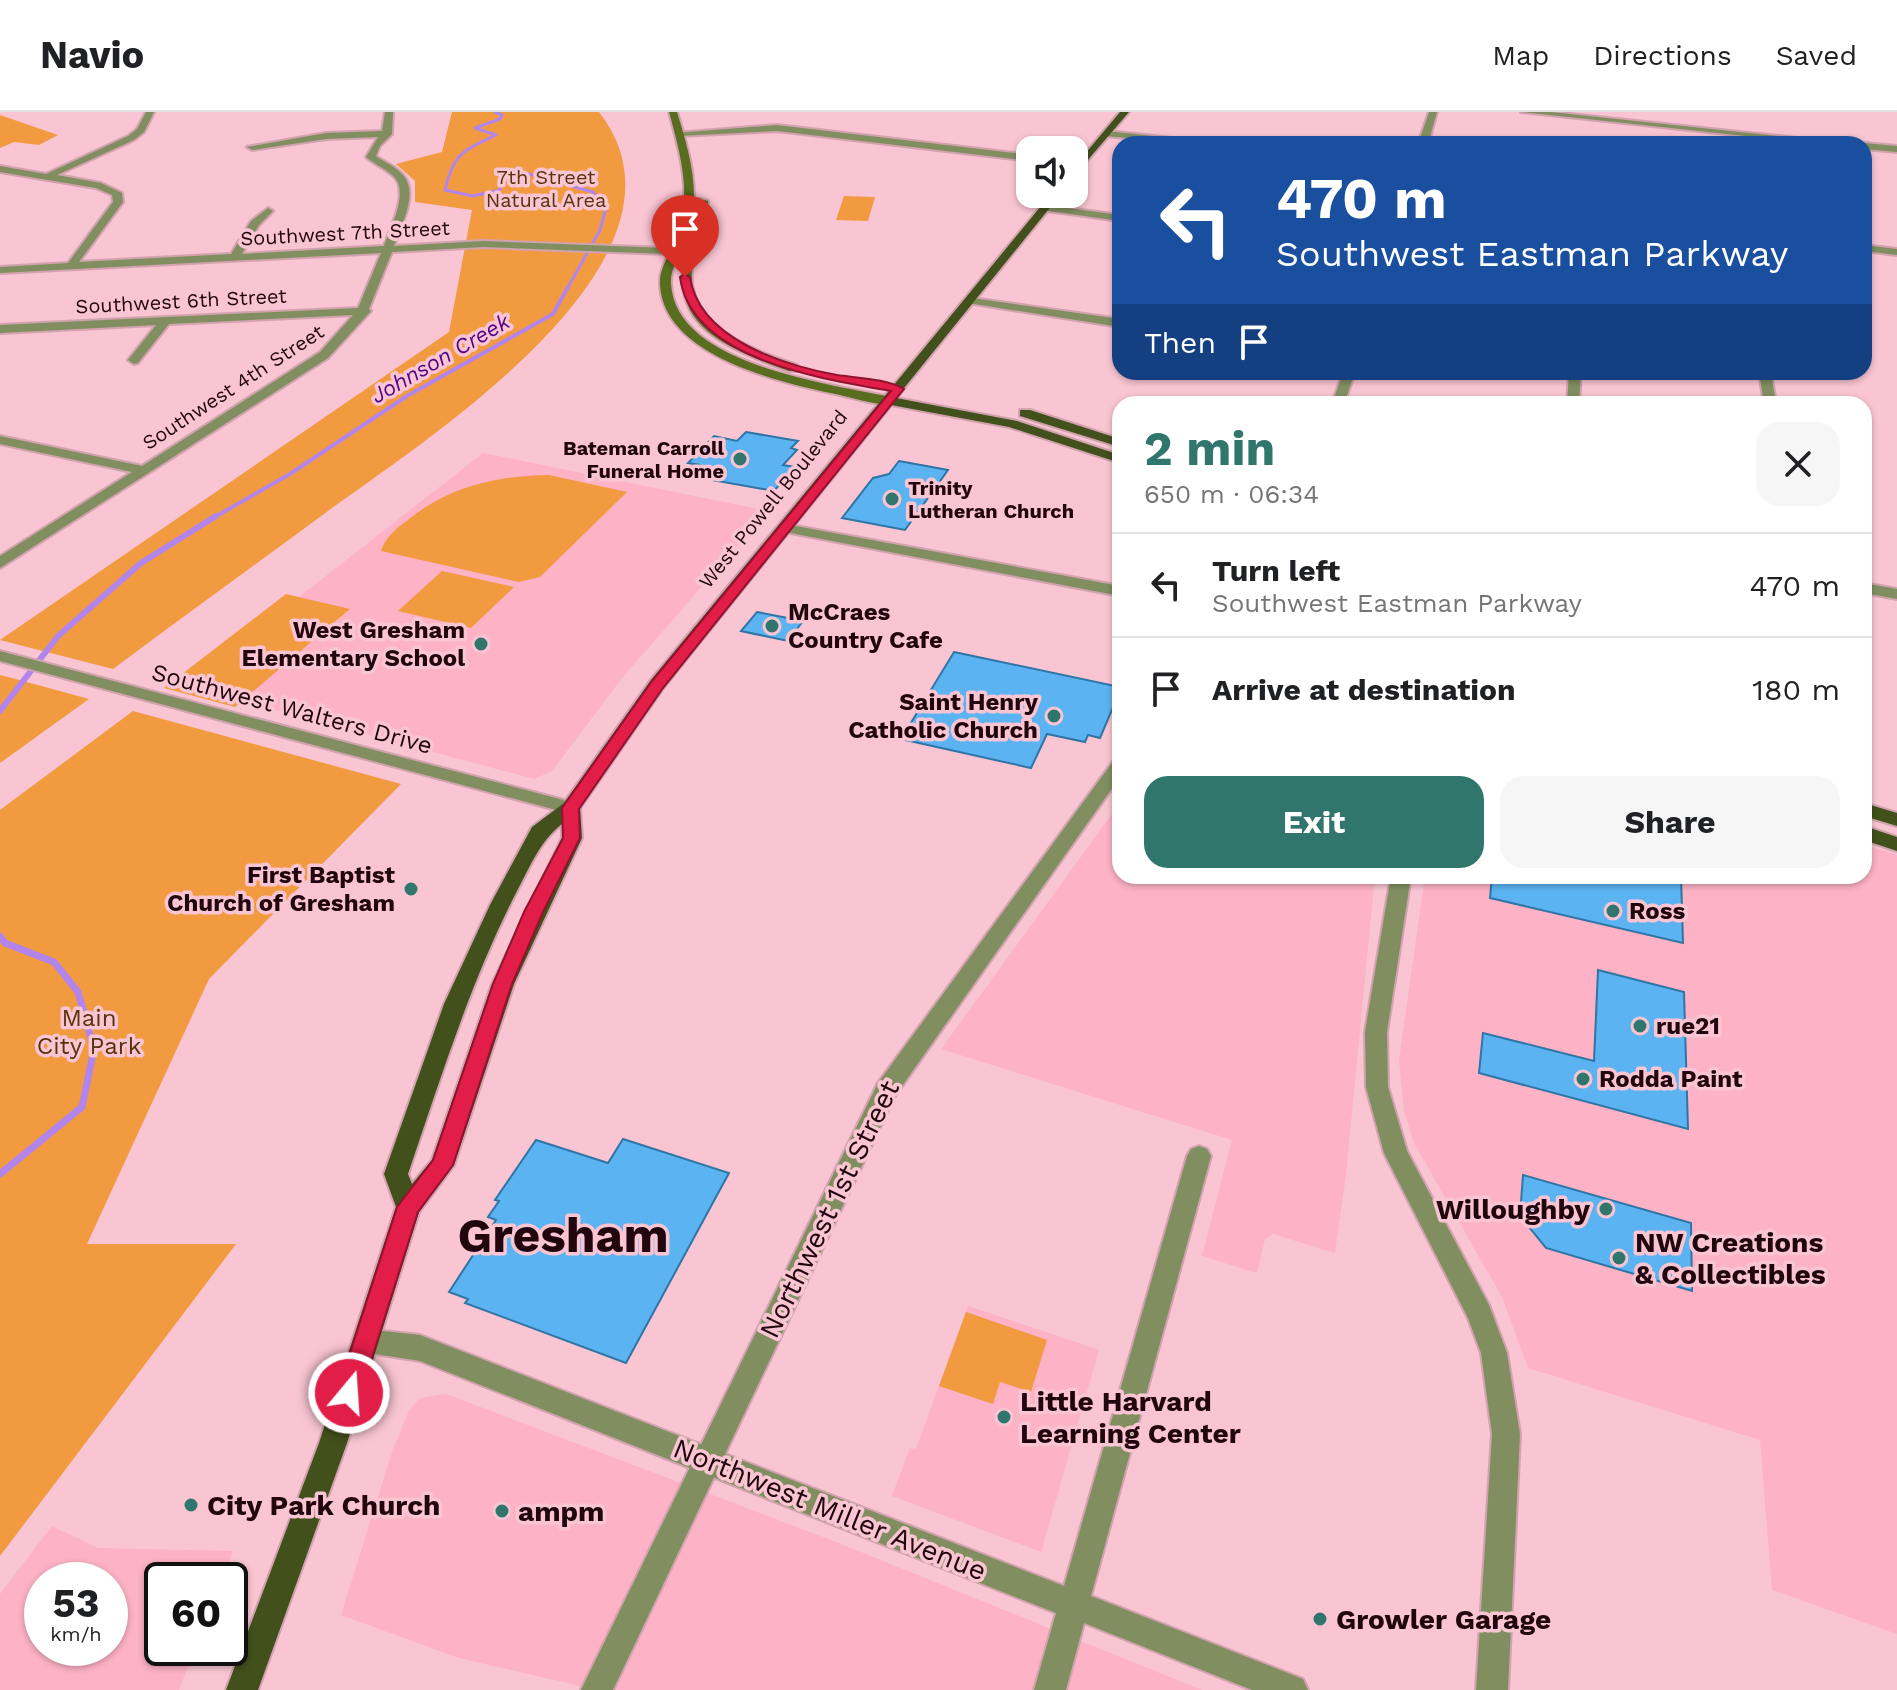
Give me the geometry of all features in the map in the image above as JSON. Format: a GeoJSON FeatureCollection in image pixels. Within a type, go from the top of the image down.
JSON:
{"type":"FeatureCollection","features":[{"type":"Feature","properties":{"kind":"main road"},"geometry":{"type":"LineString","coordinates":[[673,112],[697,156]]}},
{"type":"Feature","properties":{"kind":"main road"},"geometry":{"type":"LineString","coordinates":[[684,112],[691,198],[667,272],[666,298],[682,323],[703,342],[764,372],[894,395],[1004,408],[1112,441]]}},
{"type":"Feature","properties":{"kind":"main road"},"geometry":{"type":"LineString","coordinates":[[1088,153],[1125,112]]}},
{"type":"Feature","properties":{"kind":"main road"},"geometry":{"type":"LineString","coordinates":[[703,185],[700,227],[685,277],[688,296],[703,320],[729,340],[794,368],[1012,424],[1112,456]]}},
{"type":"Feature","properties":{"kind":"main road","name":"West Powell Boulevard"},"geometry":{"type":"LineString","coordinates":[[408,1207],[396,1174],[455,1004],[500,905],[539,832],[571,808],[657,684],[1045,208]]}},
{"type":"Feature","properties":{"kind":"main road","name":"West Powell Boulevard"},"geometry":{"type":"LineString","coordinates":[[242,1690],[293,1556],[408,1207],[442,1165],[503,984],[533,912],[572,838],[571,808]]}},
{"type":"Feature","properties":{"kind":"main road"},"geometry":{"type":"LineString","coordinates":[[1872,812],[1897,820]]}},
{"type":"Feature","properties":{"kind":"main road"},"geometry":{"type":"LineString","coordinates":[[1872,836],[1897,844]]}},
{"type":"Feature","properties":{"kind":"street"},"geometry":{"type":"LineString","coordinates":[[46,176],[131,138],[141,130],[150,112]]}},
{"type":"Feature","properties":{"kind":"street","name":"Southwest 4th Street"},"geometry":{"type":"LineString","coordinates":[[0,562],[324,355],[350,333],[365,311],[406,186],[397,172],[371,157],[372,148],[388,134],[392,122],[389,112]]}},
{"type":"Feature","properties":{"kind":"street"},"geometry":{"type":"LineString","coordinates":[[1426,136],[1433,112]]}},
{"type":"Feature","properties":{"kind":"street"},"geometry":{"type":"LineString","coordinates":[[1525,112],[1697,125],[1771,136]]}},
{"type":"Feature","properties":{"kind":"street"},"geometry":{"type":"LineString","coordinates":[[684,132],[777,128],[1016,156]]}},
{"type":"Feature","properties":{"kind":"street"},"geometry":{"type":"LineString","coordinates":[[1723,131],[1724,136]]}},
{"type":"Feature","properties":{"kind":"street"},"geometry":{"type":"LineString","coordinates":[[252,147],[326,136],[388,134]]}},
{"type":"Feature","properties":{"kind":"street"},"geometry":{"type":"LineString","coordinates":[[1107,134],[1125,136]]}},
{"type":"Feature","properties":{"kind":"street"},"geometry":{"type":"LineString","coordinates":[[1872,147],[1897,149]]}},
{"type":"Feature","properties":{"kind":"street"},"geometry":{"type":"LineString","coordinates":[[0,169],[106,187],[118,197],[71,266]]}},
{"type":"Feature","properties":{"kind":"street"},"geometry":{"type":"LineString","coordinates":[[1045,208],[1112,217]]}},
{"type":"Feature","properties":{"kind":"street"},"geometry":{"type":"LineString","coordinates":[[235,257],[255,223],[268,211]]}},
{"type":"Feature","properties":{"kind":"street","name":"Southwest 7th Street"},"geometry":{"type":"LineString","coordinates":[[0,270],[483,244],[693,252]]}},
{"type":"Feature","properties":{"kind":"street"},"geometry":{"type":"LineString","coordinates":[[1872,249],[1897,252]]}},
{"type":"Feature","properties":{"kind":"street"},"geometry":{"type":"LineString","coordinates":[[972,301],[1112,322]]}},
{"type":"Feature","properties":{"kind":"street","name":"Southwest 6th Street"},"geometry":{"type":"LineString","coordinates":[[0,329],[365,311]]}},
{"type":"Feature","properties":{"kind":"street"},"geometry":{"type":"LineString","coordinates":[[134,360],[167,319]]}},
{"type":"Feature","properties":{"kind":"street"},"geometry":{"type":"LineString","coordinates":[[0,440],[142,470]]}},
{"type":"Feature","properties":{"kind":"street"},"geometry":{"type":"LineString","coordinates":[[785,528],[1112,589]]}},
{"type":"Feature","properties":{"kind":"street"},"geometry":{"type":"LineString","coordinates":[[1872,589],[1897,594]]}},
{"type":"Feature","properties":{"kind":"street","name":"Southwest Walters Drive"},"geometry":{"type":"LineString","coordinates":[[0,656],[571,808]]}},
{"type":"Feature","properties":{"kind":"street","name":"Northwest 1st Street"},"geometry":{"type":"LineString","coordinates":[[597,1690],[886,1090],[1112,775]]}},
{"type":"Feature","properties":{"kind":"street"},"geometry":{"type":"LineString","coordinates":[[1400,884],[1376,1032],[1377,1087],[1396,1153],[1480,1314],[1494,1353],[1506,1434],[1492,1690]]}},
{"type":"Feature","properties":{"kind":"street"},"geometry":{"type":"LineString","coordinates":[[1050,1690],[1199,1156]]}},
{"type":"Feature","properties":{"kind":"street","name":"Northwest Miller Avenue"},"geometry":{"type":"LineString","coordinates":[[365,1342],[420,1348],[1292,1690]]}},
{"type":"Feature","properties":{"kind":"shaded area","name":"West Gresham Elementary School"},"geometry":{"type":"Polygon","coordinates":[[[483,453],[768,511],[622,678],[552,771],[534,779],[242,701],[349,610],[299,597],[483,453]]]}},
{"type":"Feature","properties":{"kind":"shaded area"},"geometry":{"type":"Polygon","coordinates":[[[1112,814],[1112,884],[1374,884],[1346,1174],[1335,1253],[1273,1234],[1265,1239],[1257,1273],[1202,1256],[1232,1140],[941,1049],[1112,814]]]}},
{"type":"Feature","properties":{"kind":"shaded area"},"geometry":{"type":"Polygon","coordinates":[[[1872,847],[1897,855],[1897,1634],[1772,1590],[1760,1440],[1528,1368],[1502,1297],[1414,1143],[1404,1111],[1399,1060],[1424,884],[1872,884],[1872,847]]]}},
{"type":"Feature","properties":{"kind":"shaded area","name":"Little Harvard Learning Center"},"geometry":{"type":"Polygon","coordinates":[[[968,1306],[1099,1350],[1041,1552],[892,1496],[910,1448],[916,1449],[968,1306]]]}},
{"type":"Feature","properties":{"kind":"shaded area"},"geometry":{"type":"Polygon","coordinates":[[[446,1394],[831,1540],[1202,1690],[597,1690],[459,1658],[341,1615],[393,1449],[409,1411],[420,1398],[446,1394]]]}},
{"type":"Feature","properties":{"kind":"shaded area"},"geometry":{"type":"Polygon","coordinates":[[[52,1526],[98,1548],[233,1551],[229,1562],[144,1562],[144,1666],[188,1666],[179,1690],[0,1690],[0,1594],[24,1563],[24,1666],[128,1666],[128,1562],[24,1562],[52,1526]]]}},
{"type":"Feature","properties":{"kind":"green space","name":"7th Street Natural Area"},"geometry":{"type":"Polygon","coordinates":[[[452,112],[599,112],[624,168],[618,226],[589,284],[543,340],[486,392],[427,439],[113,669],[0,640],[449,332],[472,210],[415,202],[415,181],[396,164],[442,152],[452,112]]]}},
{"type":"Feature","properties":{"kind":"green space"},"geometry":{"type":"Polygon","coordinates":[[[0,115],[58,135],[39,145],[14,142],[0,148],[0,115]]]}},
{"type":"Feature","properties":{"kind":"green space"},"geometry":{"type":"Polygon","coordinates":[[[844,196],[875,197],[868,221],[836,220],[844,196]]]}},
{"type":"Feature","properties":{"kind":"green space"},"geometry":{"type":"Polygon","coordinates":[[[549,475],[627,492],[540,577],[519,582],[381,551],[396,530],[441,498],[493,481],[549,475]]]}},
{"type":"Feature","properties":{"kind":"green space"},"geometry":{"type":"Polygon","coordinates":[[[442,571],[514,587],[471,628],[398,611],[442,571]]]}},
{"type":"Feature","properties":{"kind":"green space"},"geometry":{"type":"Polygon","coordinates":[[[286,594],[350,609],[235,707],[164,688],[286,594]]]}},
{"type":"Feature","properties":{"kind":"green space"},"geometry":{"type":"Polygon","coordinates":[[[0,675],[12,678],[89,699],[0,763],[0,675]]]}},
{"type":"Feature","properties":{"kind":"green space","name":"Main City Park"},"geometry":{"type":"Polygon","coordinates":[[[133,711],[401,784],[209,979],[87,1244],[236,1244],[0,1556],[0,810],[133,711]]]}},
{"type":"Feature","properties":{"kind":"green space"},"geometry":{"type":"Polygon","coordinates":[[[966,1312],[1047,1340],[1031,1392],[1000,1382],[993,1404],[939,1386],[966,1312]]]}},
{"type":"Feature","properties":{"kind":"building","name":"Bateman Carroll Funeral Home"},"geometry":{"type":"Polygon","coordinates":[[[746,432],[798,441],[791,448],[797,450],[783,465],[795,467],[774,491],[690,476],[700,465],[688,463],[714,436],[737,441],[746,432]]]}},
{"type":"Feature","properties":{"kind":"building","name":"Trinity Lutheran Church"},"geometry":{"type":"Polygon","coordinates":[[[899,461],[948,470],[905,530],[842,518],[873,478],[889,474],[899,461]]]}},
{"type":"Feature","properties":{"kind":"building","name":"McCraes Country Cafe"},"geometry":{"type":"Polygon","coordinates":[[[757,612],[803,621],[788,641],[741,631],[757,612]]]}},
{"type":"Feature","properties":{"kind":"building","name":"Saint Henry Catholic Church"},"geometry":{"type":"Polygon","coordinates":[[[954,652],[1112,685],[1112,710],[1100,738],[1088,735],[1085,742],[1047,734],[1031,768],[901,739],[954,652]]]}},
{"type":"Feature","properties":{"kind":"building","name":"Ross"},"geometry":{"type":"Polygon","coordinates":[[[1491,884],[1681,884],[1683,943],[1490,898],[1491,884]]]}},
{"type":"Feature","properties":{"kind":"building"},"geometry":{"type":"Polygon","coordinates":[[[1598,970],[1684,992],[1688,1129],[1479,1073],[1483,1033],[1594,1061],[1598,970]]]}},
{"type":"Feature","properties":{"kind":"building"},"geometry":{"type":"Polygon","coordinates":[[[623,1139],[729,1173],[626,1363],[465,1303],[468,1299],[449,1292],[496,1220],[488,1217],[499,1201],[495,1200],[536,1140],[608,1163],[623,1139]]]}},
{"type":"Feature","properties":{"kind":"building"},"geometry":{"type":"Polygon","coordinates":[[[1523,1175],[1691,1223],[1692,1291],[1546,1248],[1520,1216],[1523,1175]]]}},
{"type":"Feature","properties":{"kind":"waterway","name":"Johnson Creek"},"geometry":{"type":"LineString","coordinates":[[495,112],[502,115],[500,119],[475,128],[496,135],[475,145],[456,160],[445,190],[473,196],[500,190],[504,176],[529,174],[593,192],[606,208],[600,230],[567,289]]}},
{"type":"Feature","properties":{"kind":"waterway","name":"Johnson Creek"},"geometry":{"type":"LineString","coordinates":[[213,518],[290,474],[407,396],[553,314],[568,287]]}},
{"type":"Feature","properties":{"kind":"waterway","name":"Johnson Creek"},"geometry":{"type":"LineString","coordinates":[[0,711],[58,636],[141,563],[216,516]]}},
{"type":"Feature","properties":{"kind":"waterway","name":"Johnson Creek"},"geometry":{"type":"LineString","coordinates":[[0,936],[5,943],[54,962],[78,992],[94,1049],[82,1107],[0,1174]]}},
{"type":"Feature","properties":{"kind":"place","name":"Bateman Carroll Funeral Home"},"geometry":{"type":"Point","coordinates":[740,459]}},
{"type":"Feature","properties":{"kind":"place","name":"Trinity Lutheran Church"},"geometry":{"type":"Point","coordinates":[892,499]}},
{"type":"Feature","properties":{"kind":"place","name":"McCraes Country Cafe"},"geometry":{"type":"Point","coordinates":[772,626]}},
{"type":"Feature","properties":{"kind":"place","name":"West Gresham Elementary School"},"geometry":{"type":"Point","coordinates":[481,644]}},
{"type":"Feature","properties":{"kind":"place","name":"Saint Henry Catholic Church"},"geometry":{"type":"Point","coordinates":[1054,716]}},
{"type":"Feature","properties":{"kind":"place","name":"First Baptist Church of Gresham"},"geometry":{"type":"Point","coordinates":[411,889]}},
{"type":"Feature","properties":{"kind":"place","name":"Ross"},"geometry":{"type":"Point","coordinates":[1613,911]}},
{"type":"Feature","properties":{"kind":"place","name":"rue21"},"geometry":{"type":"Point","coordinates":[1640,1026]}},
{"type":"Feature","properties":{"kind":"place","name":"Rodda Paint"},"geometry":{"type":"Point","coordinates":[1583,1079]}},
{"type":"Feature","properties":{"kind":"place","name":"Willoughby"},"geometry":{"type":"Point","coordinates":[1606,1209]}},
{"type":"Feature","properties":{"kind":"place","name":"NW Creations & Collectibles"},"geometry":{"type":"Point","coordinates":[1619,1258]}},
{"type":"Feature","properties":{"kind":"place","name":"Little Harvard Learning Center"},"geometry":{"type":"Point","coordinates":[1004,1417]}},
{"type":"Feature","properties":{"kind":"place","name":"City Park Church"},"geometry":{"type":"Point","coordinates":[191,1505]}},
{"type":"Feature","properties":{"kind":"place","name":"ampm"},"geometry":{"type":"Point","coordinates":[502,1511]}},
{"type":"Feature","properties":{"kind":"place","name":"Growler Garage"},"geometry":{"type":"Point","coordinates":[1320,1619]}},
{"type":"Feature","properties":{"kind":"district","name":"Gresham"},"geometry":{"type":"Point","coordinates":[563,1235]}},
{"type":"Feature","properties":{"kind":"route"},"geometry":{"type":"LineString","coordinates":[[349,1393],[408,1207],[442,1165],[503,984],[533,912],[572,838],[571,808],[657,684],[898,389],[820,375],[774,362],[746,350],[703,320],[688,296],[685,277]]}}]}
